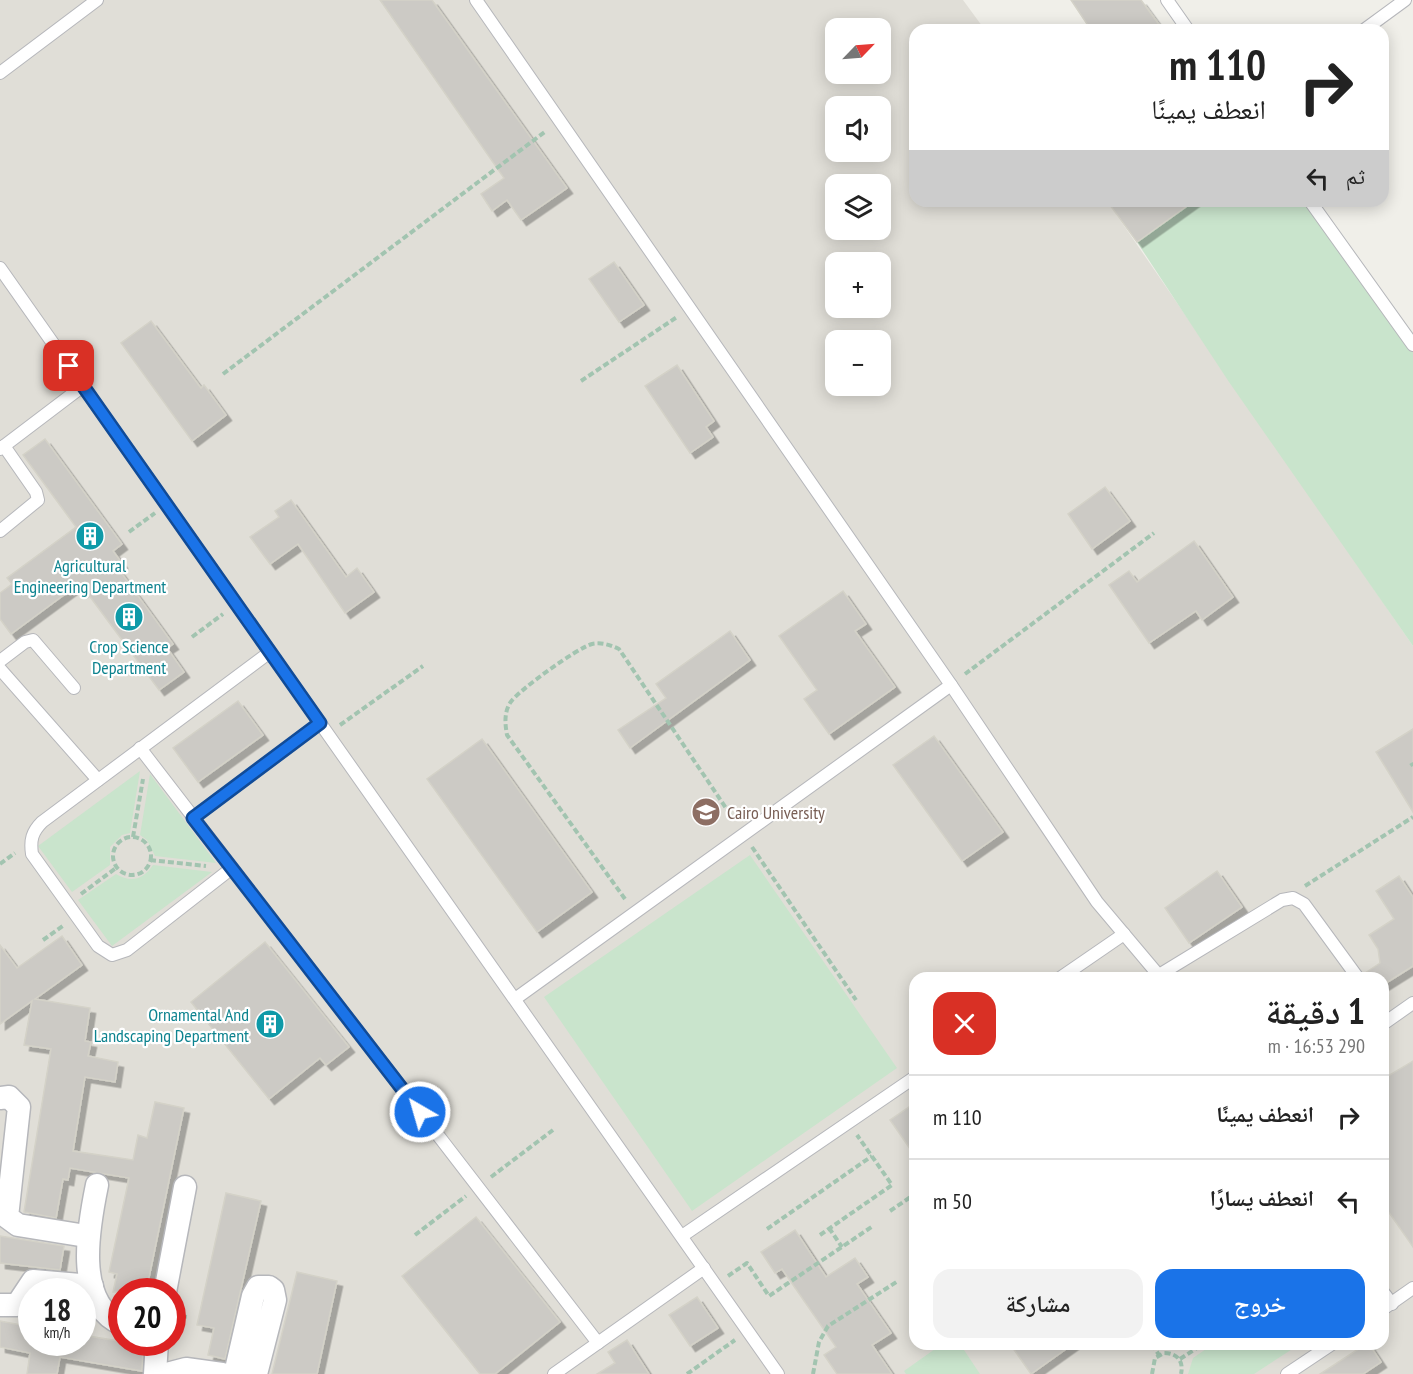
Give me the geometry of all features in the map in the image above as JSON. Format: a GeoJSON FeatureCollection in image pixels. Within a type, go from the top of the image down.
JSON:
{"type":"FeatureCollection","features":[{"type":"Feature","properties":{"kind":"street"},"geometry":{"type":"LineString","coordinates":[[0,1098],[9,1096],[19,1107],[7,1216],[18,1225],[87,1236]]}},
{"type":"Feature","properties":{"kind":"street"},"geometry":{"type":"LineString","coordinates":[[91,1278],[87,1236],[97,1185]]}},
{"type":"Feature","properties":{"kind":"street"},"geometry":{"type":"LineString","coordinates":[[168,1278],[185,1187]]}},
{"type":"Feature","properties":{"kind":"street"},"geometry":{"type":"LineString","coordinates":[[96,1295],[103,1311],[108,1314]]}},
{"type":"Feature","properties":{"kind":"street"},"geometry":{"type":"LineString","coordinates":[[0,1305],[18,1304]]}},
{"type":"Feature","properties":{"kind":"street"},"geometry":{"type":"LineString","coordinates":[[235,1374],[262,1307],[256,1374]]}},
{"type":"Feature","properties":{"kind":"street"},"geometry":{"type":"LineString","coordinates":[[155,1374],[156,1356]]}},
{"type":"Feature","properties":{"kind":"street"},"geometry":{"type":"LineString","coordinates":[[167,1374],[186,1369],[222,1374]]}},
{"type":"Feature","properties":{"kind":"lane"},"geometry":{"type":"LineString","coordinates":[[0,73],[97,0]]}},
{"type":"Feature","properties":{"kind":"lane"},"geometry":{"type":"LineString","coordinates":[[476,0],[951,685],[1074,868],[1156,972]]}},
{"type":"Feature","properties":{"kind":"lane"},"geometry":{"type":"LineString","coordinates":[[1167,0],[1184,24]]}},
{"type":"Feature","properties":{"kind":"lane"},"geometry":{"type":"LineString","coordinates":[[1372,24],[1405,0]]}},
{"type":"Feature","properties":{"kind":"lane"},"geometry":{"type":"LineString","coordinates":[[1314,207],[1413,345]]}},
{"type":"Feature","properties":{"kind":"lane"},"geometry":{"type":"LineString","coordinates":[[0,268],[778,1374]]}},
{"type":"Feature","properties":{"kind":"lane"},"geometry":{"type":"LineString","coordinates":[[0,531],[38,500],[36,492],[2,447],[83,386]]}},
{"type":"Feature","properties":{"kind":"lane"},"geometry":{"type":"LineString","coordinates":[[0,661],[25,642],[33,640],[74,688]]}},
{"type":"Feature","properties":{"kind":"lane"},"geometry":{"type":"LineString","coordinates":[[232,868],[120,954],[104,952],[32,854],[30,842],[34,831],[42,822],[98,780],[143,752],[270,652]]}},
{"type":"Feature","properties":{"kind":"lane"},"geometry":{"type":"LineString","coordinates":[[0,669],[98,780]]}},
{"type":"Feature","properties":{"kind":"lane"},"geometry":{"type":"LineString","coordinates":[[515,999],[951,685]]}},
{"type":"Feature","properties":{"kind":"lane"},"geometry":{"type":"LineString","coordinates":[[193,818],[324,728]]}},
{"type":"Feature","properties":{"kind":"lane"},"geometry":{"type":"LineString","coordinates":[[143,752],[598,1343]]}},
{"type":"Feature","properties":{"kind":"lane"},"geometry":{"type":"LineString","coordinates":[[1168,972],[1287,898],[1304,904],[1354,972]]}},
{"type":"Feature","properties":{"kind":"lane"},"geometry":{"type":"LineString","coordinates":[[1069,972],[1124,934]]}},
{"type":"Feature","properties":{"kind":"lane"},"geometry":{"type":"LineString","coordinates":[[1389,1018],[1413,1003]]}},
{"type":"Feature","properties":{"kind":"lane"},"geometry":{"type":"LineString","coordinates":[[682,1236],[909,1081]]}},
{"type":"Feature","properties":{"kind":"lane"},"geometry":{"type":"LineString","coordinates":[[554,1374],[704,1268]]}},
{"type":"Feature","properties":{"kind":"lane"},"geometry":{"type":"LineString","coordinates":[[1389,1305],[1413,1288]]}},
{"type":"Feature","properties":{"kind":"lane"},"geometry":{"type":"LineString","coordinates":[[1287,1374],[1323,1350]]}},
{"type":"Feature","properties":{"kind":"path"},"geometry":{"type":"LineString","coordinates":[[223,374],[560,121]]}},
{"type":"Feature","properties":{"kind":"path"},"geometry":{"type":"LineString","coordinates":[[581,381],[690,308]]}},
{"type":"Feature","properties":{"kind":"path"},"geometry":{"type":"LineString","coordinates":[[129,532],[166,504]]}},
{"type":"Feature","properties":{"kind":"path"},"geometry":{"type":"LineString","coordinates":[[951,685],[1154,533]]}},
{"type":"Feature","properties":{"kind":"path"},"geometry":{"type":"LineString","coordinates":[[192,637],[237,604]]}},
{"type":"Feature","properties":{"kind":"path"},"geometry":{"type":"LineString","coordinates":[[634,913],[507,735],[506,715],[514,697],[590,645],[610,645],[619,650],[856,1000]]}},
{"type":"Feature","properties":{"kind":"path"},"geometry":{"type":"LineString","coordinates":[[324,728],[423,666]]}},
{"type":"Feature","properties":{"kind":"path"},"geometry":{"type":"LineString","coordinates":[[133,837],[143,752]]}},
{"type":"Feature","properties":{"kind":"path"},"geometry":{"type":"LineString","coordinates":[[1287,898],[1413,817]]}},
{"type":"Feature","properties":{"kind":"path"},"geometry":{"type":"LineString","coordinates":[[133,837],[145,842],[151,854],[150,860],[143,872],[136,875],[122,873],[116,868],[112,854],[120,841],[133,837]]}},
{"type":"Feature","properties":{"kind":"path"},"geometry":{"type":"LineString","coordinates":[[150,860],[232,868]]}},
{"type":"Feature","properties":{"kind":"path"},"geometry":{"type":"LineString","coordinates":[[68,903],[116,868]]}},
{"type":"Feature","properties":{"kind":"path"},"geometry":{"type":"LineString","coordinates":[[43,940],[76,916]]}},
{"type":"Feature","properties":{"kind":"path"},"geometry":{"type":"LineString","coordinates":[[820,1235],[892,1185],[849,1122]]}},
{"type":"Feature","properties":{"kind":"path"},"geometry":{"type":"LineString","coordinates":[[767,1229],[872,1156]]}},
{"type":"Feature","properties":{"kind":"path"},"geometry":{"type":"LineString","coordinates":[[890,1211],[909,1198]]}},
{"type":"Feature","properties":{"kind":"path"},"geometry":{"type":"LineString","coordinates":[[715,1284],[747,1263],[769,1296],[873,1226]]}},
{"type":"Feature","properties":{"kind":"path"},"geometry":{"type":"LineString","coordinates":[[829,1228],[842,1247]]}},
{"type":"Feature","properties":{"kind":"path"},"geometry":{"type":"LineString","coordinates":[[813,1374],[819,1342],[828,1326],[898,1281]]}},
{"type":"Feature","properties":{"kind":"path"},"geometry":{"type":"LineString","coordinates":[[687,1374],[748,1331]]}},
{"type":"Feature","properties":{"kind":"path"},"geometry":{"type":"LineString","coordinates":[[1156,1350],[1159,1355]]}},
{"type":"Feature","properties":{"kind":"path"},"geometry":{"type":"LineString","coordinates":[[1180,1359],[1194,1350]]}},
{"type":"Feature","properties":{"kind":"path"},"geometry":{"type":"LineString","coordinates":[[1152,1374],[1152,1363],[1159,1355],[1170,1353],[1180,1359]]}},
{"type":"Feature","properties":{"kind":"path"},"geometry":{"type":"LineString","coordinates":[[1180,1359],[1181,1374]]}},
{"type":"Feature","properties":{"kind":"shaded area","name":"Cairo University"},"geometry":{"type":"Polygon","coordinates":[[[0,0],[963,0],[981,24],[909,24],[909,207],[1111,207],[1413,646],[1413,1374],[0,1374],[0,0]]]}},
{"type":"Feature","properties":{"kind":"green space"},"geometry":{"type":"Polygon","coordinates":[[[1186,207],[1310,207],[1413,351],[1413,646],[1229,382],[1137,242],[1186,207]]]}},
{"type":"Feature","properties":{"kind":"green space"},"geometry":{"type":"Polygon","coordinates":[[[140,771],[130,833],[122,835],[110,847],[110,865],[72,892],[38,846],[140,771]]]}},
{"type":"Feature","properties":{"kind":"green space"},"geometry":{"type":"Polygon","coordinates":[[[150,774],[216,863],[155,856],[147,840],[140,835],[150,774]]]}},
{"type":"Feature","properties":{"kind":"green space"},"geometry":{"type":"Polygon","coordinates":[[[750,855],[897,1068],[692,1211],[544,997],[750,855]]]}},
{"type":"Feature","properties":{"kind":"green space"},"geometry":{"type":"Polygon","coordinates":[[[153,865],[212,872],[112,946],[78,900],[116,874],[132,879],[141,877],[153,865]]]}},
{"type":"Feature","properties":{"kind":"green space"},"geometry":{"type":"Polygon","coordinates":[[[934,1350],[964,1350],[980,1374],[906,1374],[904,1371],[934,1350]]]}},
{"type":"Feature","properties":{"kind":"green space"},"geometry":{"type":"Polygon","coordinates":[[[1205,1350],[1291,1350],[1254,1374],[1188,1374],[1193,1358],[1205,1350]]]}},
{"type":"Feature","properties":{"kind":"building"},"geometry":{"type":"Polygon","coordinates":[[[380,0],[432,0],[567,188],[521,220],[507,200],[492,211],[481,194],[504,178],[380,0]]]}},
{"type":"Feature","properties":{"kind":"building"},"geometry":{"type":"Polygon","coordinates":[[[1071,0],[1141,0],[1159,24],[1087,24],[1071,0]]]}},
{"type":"Feature","properties":{"kind":"building"},"geometry":{"type":"Polygon","coordinates":[[[1111,207],[1186,207],[1137,242],[1111,207]]]}},
{"type":"Feature","properties":{"kind":"building"},"geometry":{"type":"Polygon","coordinates":[[[614,262],[644,305],[619,322],[589,279],[614,262]]]}},
{"type":"Feature","properties":{"kind":"building"},"geometry":{"type":"Polygon","coordinates":[[[151,321],[201,388],[204,385],[226,415],[192,441],[121,343],[151,321]]]}},
{"type":"Feature","properties":{"kind":"building"},"geometry":{"type":"Polygon","coordinates":[[[677,365],[714,421],[706,427],[713,437],[690,453],[645,386],[677,365]]]}},
{"type":"Feature","properties":{"kind":"building","name":"Agricultural Engineering Department"},"geometry":{"type":"Polygon","coordinates":[[[45,439],[122,544],[113,551],[122,563],[117,567],[173,644],[167,648],[184,672],[159,690],[85,590],[81,592],[76,586],[11,634],[0,619],[0,593],[12,584],[7,578],[76,527],[23,455],[45,439]]]}},
{"type":"Feature","properties":{"kind":"building"},"geometry":{"type":"Polygon","coordinates":[[[1105,487],[1130,521],[1092,549],[1068,514],[1105,487]]]}},
{"type":"Feature","properties":{"kind":"building"},"geometry":{"type":"Polygon","coordinates":[[[291,500],[346,577],[357,568],[374,592],[345,613],[298,544],[270,564],[250,537],[279,517],[275,511],[291,500]]]}},
{"type":"Feature","properties":{"kind":"building"},"geometry":{"type":"Polygon","coordinates":[[[1194,541],[1233,597],[1202,620],[1196,611],[1149,643],[1109,585],[1129,571],[1137,582],[1194,541]]]}},
{"type":"Feature","properties":{"kind":"building"},"geometry":{"type":"Polygon","coordinates":[[[843,591],[866,624],[855,631],[895,687],[829,734],[804,699],[817,690],[779,636],[843,591]]]}},
{"type":"Feature","properties":{"kind":"building"},"geometry":{"type":"Polygon","coordinates":[[[730,631],[750,660],[630,748],[618,730],[666,698],[656,684],[730,631]]]}},
{"type":"Feature","properties":{"kind":"building"},"geometry":{"type":"Polygon","coordinates":[[[238,701],[263,735],[198,782],[173,748],[238,701]]]}},
{"type":"Feature","properties":{"kind":"building"},"geometry":{"type":"Polygon","coordinates":[[[1413,729],[1413,812],[1376,752],[1413,729]]]}},
{"type":"Feature","properties":{"kind":"building"},"geometry":{"type":"Polygon","coordinates":[[[934,736],[1003,832],[962,861],[893,765],[934,736]]]}},
{"type":"Feature","properties":{"kind":"building"},"geometry":{"type":"Polygon","coordinates":[[[482,739],[592,892],[537,932],[427,779],[482,739]]]}},
{"type":"Feature","properties":{"kind":"building"},"geometry":{"type":"Polygon","coordinates":[[[1217,871],[1242,907],[1189,943],[1165,908],[1217,871]]]}},
{"type":"Feature","properties":{"kind":"building"},"geometry":{"type":"Polygon","coordinates":[[[1399,876],[1413,897],[1413,966],[1389,981],[1389,972],[1366,972],[1380,963],[1378,949],[1369,935],[1394,919],[1376,891],[1399,876]]]}},
{"type":"Feature","properties":{"kind":"building"},"geometry":{"type":"Polygon","coordinates":[[[62,936],[82,965],[35,999],[90,1008],[85,1041],[91,1042],[88,1056],[118,1062],[115,1082],[85,1077],[73,1151],[133,1160],[138,1135],[147,1138],[155,1102],[184,1108],[149,1278],[116,1278],[117,1274],[109,1272],[129,1178],[70,1168],[68,1180],[63,1179],[56,1218],[24,1212],[51,1049],[24,1045],[32,1001],[0,1024],[0,945],[17,968],[62,936]]]}},
{"type":"Feature","properties":{"kind":"building","name":"Ornamental And Landscaping Department"},"geometry":{"type":"Polygon","coordinates":[[[265,942],[349,1047],[326,1065],[320,1058],[269,1099],[191,1002],[265,942]]]}},
{"type":"Feature","properties":{"kind":"building"},"geometry":{"type":"Polygon","coordinates":[[[1413,1061],[1413,1247],[1389,1213],[1389,1075],[1413,1061]]]}},
{"type":"Feature","properties":{"kind":"building"},"geometry":{"type":"Polygon","coordinates":[[[909,1107],[909,1147],[890,1120],[909,1107]]]}},
{"type":"Feature","properties":{"kind":"building"},"geometry":{"type":"Polygon","coordinates":[[[226,1193],[261,1201],[225,1359],[208,1355],[214,1328],[197,1325],[226,1193]]]}},
{"type":"Feature","properties":{"kind":"building"},"geometry":{"type":"Polygon","coordinates":[[[476,1217],[560,1322],[495,1374],[480,1374],[402,1276],[476,1217]]]}},
{"type":"Feature","properties":{"kind":"building"},"geometry":{"type":"Polygon","coordinates":[[[795,1230],[826,1277],[855,1258],[868,1277],[857,1284],[891,1333],[872,1345],[892,1374],[837,1374],[824,1355],[836,1347],[782,1269],[775,1273],[761,1252],[795,1230]]]}},
{"type":"Feature","properties":{"kind":"building"},"geometry":{"type":"Polygon","coordinates":[[[0,1236],[64,1246],[60,1270],[0,1263],[0,1236]]]}},
{"type":"Feature","properties":{"kind":"building"},"geometry":{"type":"Polygon","coordinates":[[[297,1272],[337,1281],[317,1374],[272,1374],[297,1272]]]}},
{"type":"Feature","properties":{"kind":"building"},"geometry":{"type":"Polygon","coordinates":[[[697,1297],[718,1328],[690,1346],[669,1315],[697,1297]]]}},
{"type":"Feature","properties":{"kind":"building"},"geometry":{"type":"Polygon","coordinates":[[[0,1321],[18,1324],[18,1351],[0,1347],[0,1321]]]}},
{"type":"Feature","properties":{"kind":"building"},"geometry":{"type":"Polygon","coordinates":[[[96,1337],[108,1339],[108,1356],[143,1356],[142,1371],[60,1357],[57,1374],[27,1374],[30,1356],[96,1356],[96,1337]]]}},
{"type":"Feature","properties":{"kind":"building"},"geometry":{"type":"Polygon","coordinates":[[[627,1340],[649,1374],[597,1374],[615,1363],[608,1352],[627,1340]]]}},
{"type":"Feature","properties":{"kind":"building"},"geometry":{"type":"Polygon","coordinates":[[[1014,1350],[1065,1350],[1031,1374],[1014,1350]]]}},
{"type":"Feature","properties":{"kind":"building"},"geometry":{"type":"Polygon","coordinates":[[[1357,1350],[1373,1350],[1381,1362],[1363,1374],[1320,1374],[1357,1350]]]}},
{"type":"Feature","properties":{"kind":"place","name":"Agricultural Engineering Department"},"geometry":{"type":"Point","coordinates":[90,536]}},
{"type":"Feature","properties":{"kind":"place","name":"Crop Science Department"},"geometry":{"type":"Point","coordinates":[129,617]}},
{"type":"Feature","properties":{"kind":"place","name":"Cairo University"},"geometry":{"type":"Point","coordinates":[706,812]}},
{"type":"Feature","properties":{"kind":"place","name":"Ornamental And Landscaping Department"},"geometry":{"type":"Point","coordinates":[270,1024]}},
{"type":"Feature","properties":{"kind":"route"},"geometry":{"type":"LineString","coordinates":[[69,366],[320,723],[193,818],[420,1112]]}}]}
